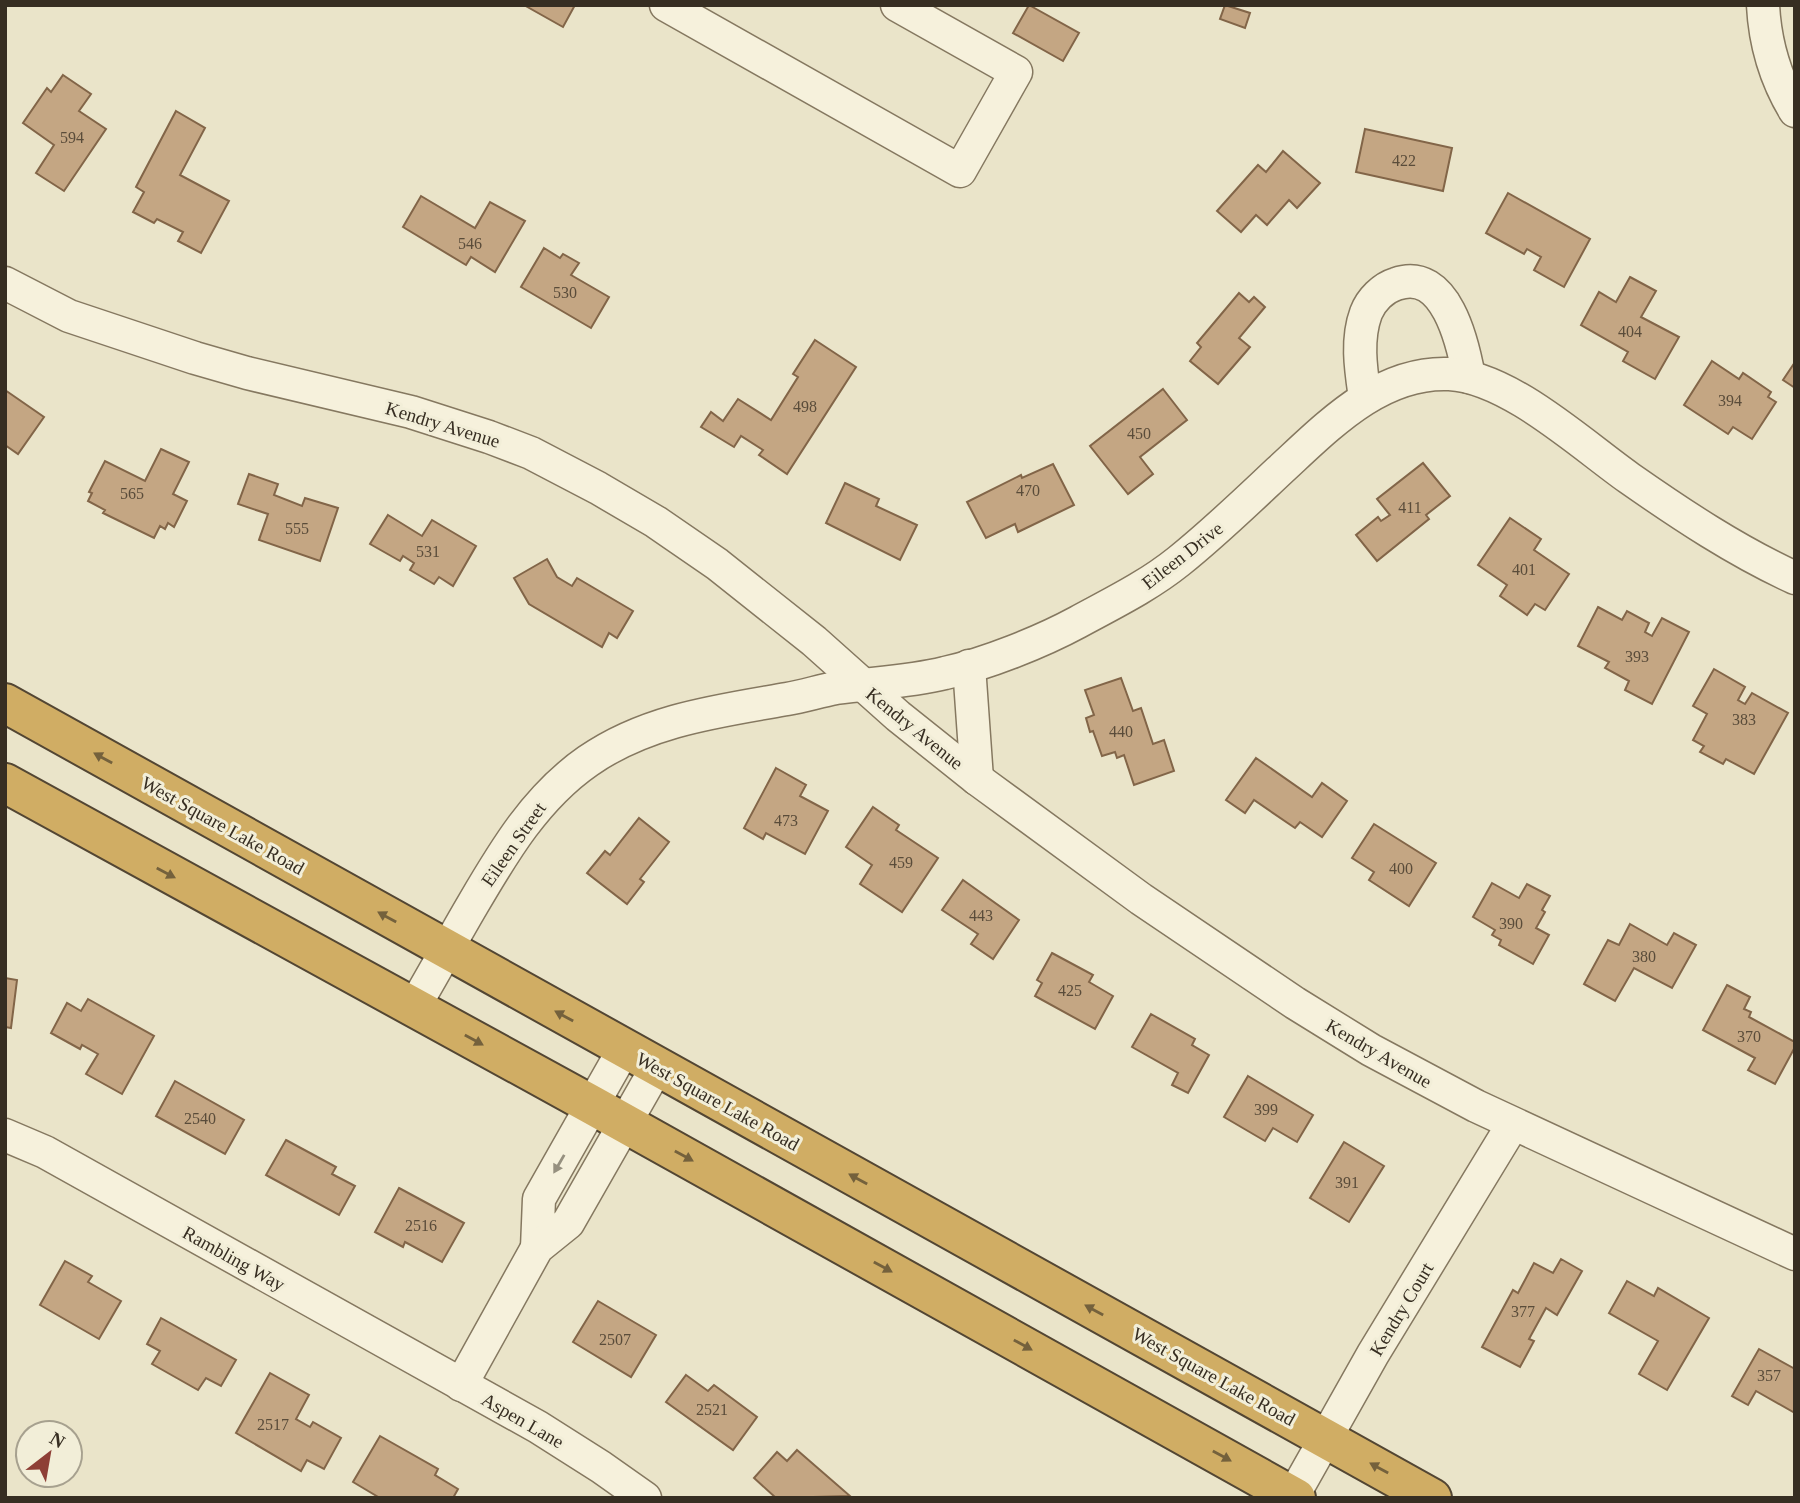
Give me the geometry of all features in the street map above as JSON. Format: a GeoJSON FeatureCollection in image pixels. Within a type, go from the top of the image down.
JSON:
{"type":"FeatureCollection","features":[{"type":"Feature","properties":{"kind":"highway","name":"West Square Lake Road"},"geometry":{"type":"LineString","coordinates":[[5,703],[1432,1498]]}},
{"type":"Feature","properties":{"kind":"highway"},"geometry":{"type":"LineString","coordinates":[[5,783],[625,1123],[1295,1497]]}},
{"type":"Feature","properties":{"kind":"street"},"geometry":{"type":"LineString","coordinates":[[666,5],[960,171],[1016,72],[897,5]]}},
{"type":"Feature","properties":{"kind":"street"},"geometry":{"type":"LineString","coordinates":[[1763,5],[1770,55],[1784,93],[1795,111]]}},
{"type":"Feature","properties":{"kind":"street"},"geometry":{"type":"LineString","coordinates":[[1365,398],[1360,345],[1367,312],[1384,289],[1397,283],[1415,282],[1423,285],[1442,300],[1458,326],[1469,377]]}},
{"type":"Feature","properties":{"kind":"street","name":"Kendry Avenue"},"geometry":{"type":"LineString","coordinates":[[5,283],[50,307],[97,327],[247,373],[447,422],[530,453],[625,503],[686,542],[747,587],[814,641],[927,741],[977,779],[1141,899],[1294,1003],[1383,1057],[1513,1124],[1795,1254]]}},
{"type":"Feature","properties":{"kind":"street","name":"Eileen Drive"},"geometry":{"type":"LineString","coordinates":[[863,685],[929,677],[970,666],[1072,625],[1152,581],[1225,522],[1326,428],[1365,398],[1394,384],[1425,374],[1469,377],[1517,396],[1655,496],[1745,554],[1795,578]]}},
{"type":"Feature","properties":{"kind":"street"},"geometry":{"type":"LineString","coordinates":[[970,666],[977,779]]}},
{"type":"Feature","properties":{"kind":"street","name":"Eileen Street"},"geometry":{"type":"LineString","coordinates":[[414,1007],[518,831],[551,792],[592,758],[641,733],[696,716],[863,685]]}},
{"type":"Feature","properties":{"kind":"street","name":"Aspen Lane"},"geometry":{"type":"LineString","coordinates":[[537,1248],[539,1199],[624,1049]]}},
{"type":"Feature","properties":{"kind":"street","name":"Aspen Lane"},"geometry":{"type":"LineString","coordinates":[[645,1498],[538,1427],[461,1385],[537,1248],[568,1223],[657,1067]]}},
{"type":"Feature","properties":{"kind":"street","name":"Kendry Court"},"geometry":{"type":"LineString","coordinates":[[1295,1497],[1373,1354],[1513,1124]]}},
{"type":"Feature","properties":{"kind":"street","name":"Rambling Way"},"geometry":{"type":"LineString","coordinates":[[5,1135],[45,1152],[461,1385]]}},
{"type":"Feature","properties":{"kind":"building"},"geometry":{"type":"Polygon","coordinates":[[[524,5],[575,5],[563,27],[524,5]]]}},
{"type":"Feature","properties":{"kind":"building"},"geometry":{"type":"Polygon","coordinates":[[[1029,5],[1079,33],[1063,61],[1013,33],[1029,5]]]}},
{"type":"Feature","properties":{"kind":"building"},"geometry":{"type":"Polygon","coordinates":[[[1225,5],[1250,13],[1245,28],[1220,19],[1225,5]]]}},
{"type":"Feature","properties":{"kind":"building"},"geometry":{"type":"Polygon","coordinates":[[[63,75],[91,94],[79,111],[106,129],[64,191],[36,173],[54,145],[23,123],[47,88],[51,92],[63,75]]]}},
{"type":"Feature","properties":{"kind":"building"},"geometry":{"type":"Polygon","coordinates":[[[176,111],[205,128],[180,175],[229,201],[201,253],[178,241],[183,232],[157,219],[154,223],[133,212],[144,192],[136,187],[176,111]]]}},
{"type":"Feature","properties":{"kind":"building"},"geometry":{"type":"Polygon","coordinates":[[[1365,129],[1452,148],[1443,191],[1356,172],[1365,129]]]}},
{"type":"Feature","properties":{"kind":"building"},"geometry":{"type":"Polygon","coordinates":[[[1283,151],[1320,183],[1297,208],[1289,200],[1267,225],[1256,215],[1241,232],[1217,211],[1258,165],[1266,172],[1283,151]]]}},
{"type":"Feature","properties":{"kind":"building"},"geometry":{"type":"Polygon","coordinates":[[[1508,193],[1590,239],[1564,287],[1534,270],[1541,257],[1527,249],[1524,254],[1486,233],[1508,193]]]}},
{"type":"Feature","properties":{"kind":"building"},"geometry":{"type":"Polygon","coordinates":[[[421,196],[475,228],[490,202],[525,221],[495,272],[471,257],[466,265],[403,227],[421,196]]]}},
{"type":"Feature","properties":{"kind":"building"},"geometry":{"type":"Polygon","coordinates":[[[544,248],[560,258],[563,254],[579,263],[571,275],[609,297],[591,328],[521,287],[544,248]]]}},
{"type":"Feature","properties":{"kind":"building"},"geometry":{"type":"Polygon","coordinates":[[[1630,277],[1656,291],[1641,317],[1679,337],[1655,379],[1623,361],[1628,352],[1581,325],[1599,292],[1616,302],[1630,277]]]}},
{"type":"Feature","properties":{"kind":"building"},"geometry":{"type":"Polygon","coordinates":[[[1239,293],[1249,302],[1254,297],[1265,307],[1239,338],[1250,347],[1218,384],[1190,361],[1201,347],[1197,343],[1239,293]]]}},
{"type":"Feature","properties":{"kind":"building"},"geometry":{"type":"Polygon","coordinates":[[[815,340],[856,367],[787,474],[759,455],[763,450],[741,436],[734,447],[701,427],[711,412],[723,421],[738,399],[771,420],[798,377],[793,374],[815,340]]]}},
{"type":"Feature","properties":{"kind":"building"},"geometry":{"type":"Polygon","coordinates":[[[1712,361],[1739,379],[1743,373],[1771,392],[1768,397],[1776,402],[1752,439],[1733,427],[1728,434],[1684,405],[1712,361]]]}},
{"type":"Feature","properties":{"kind":"building"},"geometry":{"type":"Polygon","coordinates":[[[1795,362],[1795,388],[1783,380],[1795,362]]]}},
{"type":"Feature","properties":{"kind":"building"},"geometry":{"type":"Polygon","coordinates":[[[1163,389],[1187,420],[1140,457],[1153,474],[1128,494],[1090,446],[1163,389]]]}},
{"type":"Feature","properties":{"kind":"building"},"geometry":{"type":"Polygon","coordinates":[[[5,390],[44,417],[18,454],[5,445],[5,390]]]}},
{"type":"Feature","properties":{"kind":"building"},"geometry":{"type":"Polygon","coordinates":[[[161,449],[189,462],[173,494],[187,501],[174,527],[168,523],[165,529],[160,526],[154,538],[103,513],[105,510],[88,501],[92,493],[89,492],[105,461],[145,481],[161,449]]]}},
{"type":"Feature","properties":{"kind":"building"},"geometry":{"type":"Polygon","coordinates":[[[1423,463],[1450,496],[1426,515],[1429,519],[1377,561],[1356,535],[1378,517],[1381,521],[1390,515],[1377,499],[1423,463]]]}},
{"type":"Feature","properties":{"kind":"building"},"geometry":{"type":"Polygon","coordinates":[[[1053,464],[1074,505],[1018,532],[1015,524],[986,538],[967,502],[1021,475],[1022,478],[1053,464]]]}},
{"type":"Feature","properties":{"kind":"building"},"geometry":{"type":"Polygon","coordinates":[[[249,474],[278,484],[274,495],[302,506],[305,498],[338,508],[320,561],[259,540],[268,514],[238,504],[249,474]]]}},
{"type":"Feature","properties":{"kind":"building"},"geometry":{"type":"Polygon","coordinates":[[[845,483],[879,499],[876,506],[917,525],[900,560],[826,523],[845,483]]]}},
{"type":"Feature","properties":{"kind":"building"},"geometry":{"type":"Polygon","coordinates":[[[388,515],[422,536],[432,520],[476,546],[453,586],[439,577],[434,584],[410,570],[414,563],[403,556],[400,561],[370,544],[388,515]]]}},
{"type":"Feature","properties":{"kind":"building"},"geometry":{"type":"Polygon","coordinates":[[[1510,518],[1541,539],[1534,550],[1569,574],[1545,610],[1535,604],[1527,615],[1500,596],[1507,585],[1478,565],[1510,518]]]}},
{"type":"Feature","properties":{"kind":"building"},"geometry":{"type":"Polygon","coordinates":[[[547,559],[557,577],[572,586],[577,578],[633,611],[617,638],[609,633],[602,647],[529,604],[514,578],[547,559]]]}},
{"type":"Feature","properties":{"kind":"building"},"geometry":{"type":"Polygon","coordinates":[[[1598,607],[1622,620],[1627,611],[1649,623],[1645,632],[1652,636],[1662,618],[1689,632],[1652,704],[1625,690],[1629,681],[1605,668],[1609,662],[1578,646],[1598,607]]]}},
{"type":"Feature","properties":{"kind":"building"},"geometry":{"type":"Polygon","coordinates":[[[1714,669],[1745,687],[1738,700],[1745,704],[1752,693],[1788,713],[1754,774],[1726,759],[1723,764],[1700,752],[1704,746],[1693,740],[1707,714],[1693,706],[1714,669]]]}},
{"type":"Feature","properties":{"kind":"building"},"geometry":{"type":"Polygon","coordinates":[[[1121,678],[1133,711],[1141,708],[1153,744],[1164,740],[1174,771],[1134,785],[1124,755],[1117,758],[1115,752],[1102,756],[1086,718],[1094,715],[1085,690],[1121,678]]]}},
{"type":"Feature","properties":{"kind":"building"},"geometry":{"type":"Polygon","coordinates":[[[1256,758],[1312,797],[1322,783],[1347,801],[1322,837],[1300,822],[1295,828],[1254,800],[1245,813],[1226,800],[1256,758]]]}},
{"type":"Feature","properties":{"kind":"building"},"geometry":{"type":"Polygon","coordinates":[[[776,768],[806,785],[800,796],[828,811],[805,854],[766,833],[763,839],[744,828],[776,768]]]}},
{"type":"Feature","properties":{"kind":"building"},"geometry":{"type":"Polygon","coordinates":[[[873,807],[899,825],[896,830],[938,858],[902,912],[860,884],[872,865],[846,847],[873,807]]]}},
{"type":"Feature","properties":{"kind":"building"},"geometry":{"type":"Polygon","coordinates":[[[639,818],[669,842],[640,879],[644,882],[627,904],[587,873],[605,851],[610,855],[639,818]]]}},
{"type":"Feature","properties":{"kind":"building"},"geometry":{"type":"Polygon","coordinates":[[[1374,824],[1436,863],[1409,906],[1369,880],[1374,872],[1352,858],[1374,824]]]}},
{"type":"Feature","properties":{"kind":"building"},"geometry":{"type":"Polygon","coordinates":[[[963,880],[1019,920],[993,959],[971,944],[978,934],[942,910],[963,880]]]}},
{"type":"Feature","properties":{"kind":"building"},"geometry":{"type":"Polygon","coordinates":[[[1492,883],[1519,898],[1527,884],[1550,896],[1536,928],[1549,935],[1533,964],[1499,945],[1501,940],[1492,935],[1495,930],[1473,917],[1492,883]]]}},
{"type":"Feature","properties":{"kind":"building"},"geometry":{"type":"Polygon","coordinates":[[[1630,924],[1667,945],[1674,933],[1696,945],[1672,988],[1634,968],[1615,1001],[1584,984],[1608,940],[1619,945],[1630,924]]]}},
{"type":"Feature","properties":{"kind":"building"},"geometry":{"type":"Polygon","coordinates":[[[1052,953],[1093,975],[1089,982],[1113,996],[1095,1029],[1035,996],[1042,983],[1037,980],[1052,953]]]}},
{"type":"Feature","properties":{"kind":"building"},"geometry":{"type":"Polygon","coordinates":[[[5,978],[17,980],[11,1028],[5,1027],[5,978]]]}},
{"type":"Feature","properties":{"kind":"building"},"geometry":{"type":"Polygon","coordinates":[[[1727,985],[1750,997],[1744,1009],[1751,1012],[1749,1017],[1795,1042],[1795,1047],[1775,1084],[1748,1070],[1755,1058],[1703,1030],[1727,985]]]}},
{"type":"Feature","properties":{"kind":"building"},"geometry":{"type":"Polygon","coordinates":[[[88,999],[154,1036],[122,1094],[86,1074],[98,1054],[82,1045],[80,1049],[51,1033],[67,1003],[81,1011],[88,999]]]}},
{"type":"Feature","properties":{"kind":"building"},"geometry":{"type":"Polygon","coordinates":[[[1151,1014],[1195,1039],[1192,1045],[1209,1055],[1188,1093],[1172,1085],[1178,1073],[1132,1047],[1151,1014]]]}},
{"type":"Feature","properties":{"kind":"building"},"geometry":{"type":"Polygon","coordinates":[[[1248,1076],[1313,1115],[1297,1142],[1273,1128],[1265,1141],[1224,1117],[1248,1076]]]}},
{"type":"Feature","properties":{"kind":"building"},"geometry":{"type":"Polygon","coordinates":[[[175,1081],[244,1120],[225,1154],[156,1116],[175,1081]]]}},
{"type":"Feature","properties":{"kind":"building"},"geometry":{"type":"Polygon","coordinates":[[[286,1140],[336,1167],[332,1174],[355,1186],[339,1215],[266,1175],[286,1140]]]}},
{"type":"Feature","properties":{"kind":"building"},"geometry":{"type":"Polygon","coordinates":[[[1344,1142],[1384,1166],[1349,1222],[1310,1198],[1344,1142]]]}},
{"type":"Feature","properties":{"kind":"building"},"geometry":{"type":"Polygon","coordinates":[[[399,1188],[464,1223],[442,1262],[405,1242],[403,1247],[375,1232],[399,1188]]]}},
{"type":"Feature","properties":{"kind":"building"},"geometry":{"type":"Polygon","coordinates":[[[1561,1259],[1582,1271],[1557,1315],[1546,1308],[1529,1339],[1534,1341],[1520,1367],[1482,1347],[1513,1290],[1518,1293],[1534,1263],[1553,1273],[1561,1259]]]}},
{"type":"Feature","properties":{"kind":"building"},"geometry":{"type":"Polygon","coordinates":[[[65,1261],[92,1276],[88,1282],[121,1301],[99,1339],[40,1305],[65,1261]]]}},
{"type":"Feature","properties":{"kind":"building"},"geometry":{"type":"Polygon","coordinates":[[[1627,1281],[1654,1296],[1658,1288],[1709,1318],[1667,1390],[1639,1374],[1658,1341],[1609,1313],[1627,1281]]]}},
{"type":"Feature","properties":{"kind":"building"},"geometry":{"type":"Polygon","coordinates":[[[598,1301],[656,1335],[631,1377],[573,1342],[598,1301]]]}},
{"type":"Feature","properties":{"kind":"building"},"geometry":{"type":"Polygon","coordinates":[[[161,1318],[236,1360],[221,1386],[206,1378],[198,1390],[152,1364],[160,1351],[147,1344],[161,1318]]]}},
{"type":"Feature","properties":{"kind":"building"},"geometry":{"type":"Polygon","coordinates":[[[1759,1349],[1795,1369],[1795,1413],[1756,1391],[1748,1405],[1732,1396],[1759,1349]]]}},
{"type":"Feature","properties":{"kind":"building"},"geometry":{"type":"Polygon","coordinates":[[[270,1373],[309,1395],[296,1419],[310,1427],[313,1422],[341,1438],[324,1469],[307,1460],[301,1471],[236,1433],[270,1373]]]}},
{"type":"Feature","properties":{"kind":"building"},"geometry":{"type":"Polygon","coordinates":[[[686,1375],[708,1391],[714,1385],[757,1417],[733,1450],[666,1402],[686,1375]]]}},
{"type":"Feature","properties":{"kind":"building"},"geometry":{"type":"Polygon","coordinates":[[[380,1436],[438,1469],[435,1475],[458,1489],[453,1498],[380,1498],[353,1482],[380,1436]]]}},
{"type":"Feature","properties":{"kind":"building"},"geometry":{"type":"Polygon","coordinates":[[[797,1450],[850,1496],[776,1498],[754,1478],[777,1452],[787,1461],[797,1450]]]}}]}
